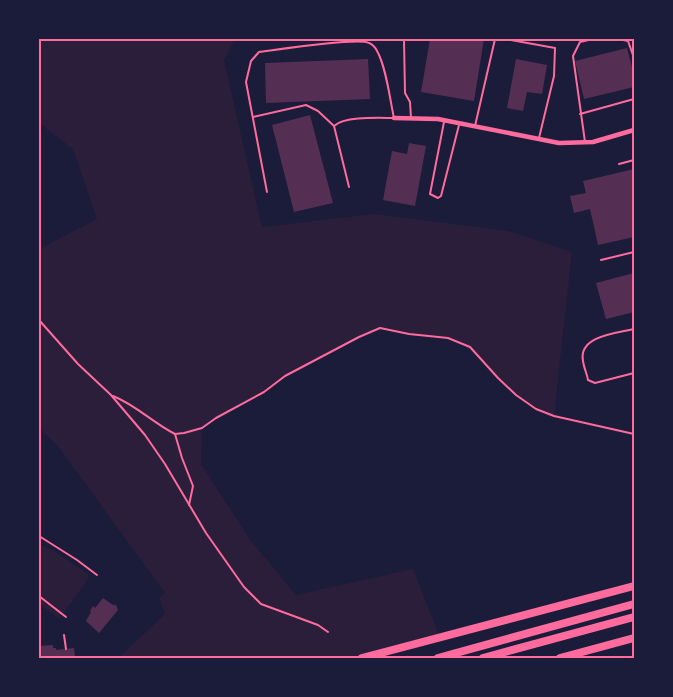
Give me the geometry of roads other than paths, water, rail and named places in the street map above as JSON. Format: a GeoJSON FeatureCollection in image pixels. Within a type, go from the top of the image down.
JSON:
{"type":"FeatureCollection","features":[{"type":"Feature","properties":{"kind":"highway"},"geometry":{"type":"LineString","coordinates":[[362,658],[634,586]]}},
{"type":"Feature","properties":{"kind":"highway"},"geometry":{"type":"LineString","coordinates":[[438,658],[634,604]]}},
{"type":"Feature","properties":{"kind":"highway"},"geometry":{"type":"LineString","coordinates":[[483,658],[634,617]]}},
{"type":"Feature","properties":{"kind":"highway"},"geometry":{"type":"LineString","coordinates":[[560,658],[634,638]]}},
{"type":"Feature","properties":{"kind":"street"},"geometry":{"type":"LineString","coordinates":[[394,118],[444,120],[559,143],[593,142],[634,130]]}},
{"type":"Feature","properties":{"kind":"lane"},"geometry":{"type":"LineString","coordinates":[[476,126],[495,39]]}},
{"type":"Feature","properties":{"kind":"lane"},"geometry":{"type":"LineString","coordinates":[[505,39],[555,48],[554,76],[539,139]]}},
{"type":"Feature","properties":{"kind":"lane"},"geometry":{"type":"LineString","coordinates":[[585,142],[573,56],[580,42],[592,39]]}},
{"type":"Feature","properties":{"kind":"lane"},"geometry":{"type":"LineString","coordinates":[[618,39],[628,41],[634,58]]}},
{"type":"Feature","properties":{"kind":"lane"},"geometry":{"type":"LineString","coordinates":[[404,40],[405,93],[410,102],[411,118]]}},
{"type":"Feature","properties":{"kind":"lane"},"geometry":{"type":"LineString","coordinates":[[267,192],[246,82],[251,61],[259,52],[358,41],[368,42],[377,50],[382,62],[394,118],[347,120],[338,122],[334,126]]}},
{"type":"Feature","properties":{"kind":"lane"},"geometry":{"type":"LineString","coordinates":[[580,114],[634,99]]}},
{"type":"Feature","properties":{"kind":"lane"},"geometry":{"type":"LineString","coordinates":[[253,117],[306,105],[318,111],[334,126],[349,187]]}},
{"type":"Feature","properties":{"kind":"lane"},"geometry":{"type":"LineString","coordinates":[[444,120],[430,194],[438,198],[442,196],[459,123]]}},
{"type":"Feature","properties":{"kind":"lane"},"geometry":{"type":"LineString","coordinates":[[619,164],[634,160]]}},
{"type":"Feature","properties":{"kind":"lane"},"geometry":{"type":"LineString","coordinates":[[601,260],[634,252]]}},
{"type":"Feature","properties":{"kind":"lane"},"geometry":{"type":"LineString","coordinates":[[39,320],[78,364],[111,395],[145,435],[233,573],[254,597],[267,606],[318,625],[328,632]]}},
{"type":"Feature","properties":{"kind":"lane"},"geometry":{"type":"LineString","coordinates":[[111,395],[130,403],[145,416],[175,434],[184,434],[202,428],[216,418],[264,392],[285,376],[380,328],[448,338],[463,344],[470,347],[516,395],[536,409],[554,416],[634,434]]}},
{"type":"Feature","properties":{"kind":"lane"},"geometry":{"type":"LineString","coordinates":[[634,329],[598,337],[590,342],[584,350],[582,360],[588,380],[595,383],[634,373]]}},
{"type":"Feature","properties":{"kind":"lane"},"geometry":{"type":"LineString","coordinates":[[175,434],[193,486],[189,505]]}},
{"type":"Feature","properties":{"kind":"lane"},"geometry":{"type":"LineString","coordinates":[[39,536],[97,575]]}},
{"type":"Feature","properties":{"kind":"lane"},"geometry":{"type":"LineString","coordinates":[[39,596],[66,617]]}},
{"type":"Feature","properties":{"kind":"lane"},"geometry":{"type":"LineString","coordinates":[[64,635],[66,649]]}}]}
